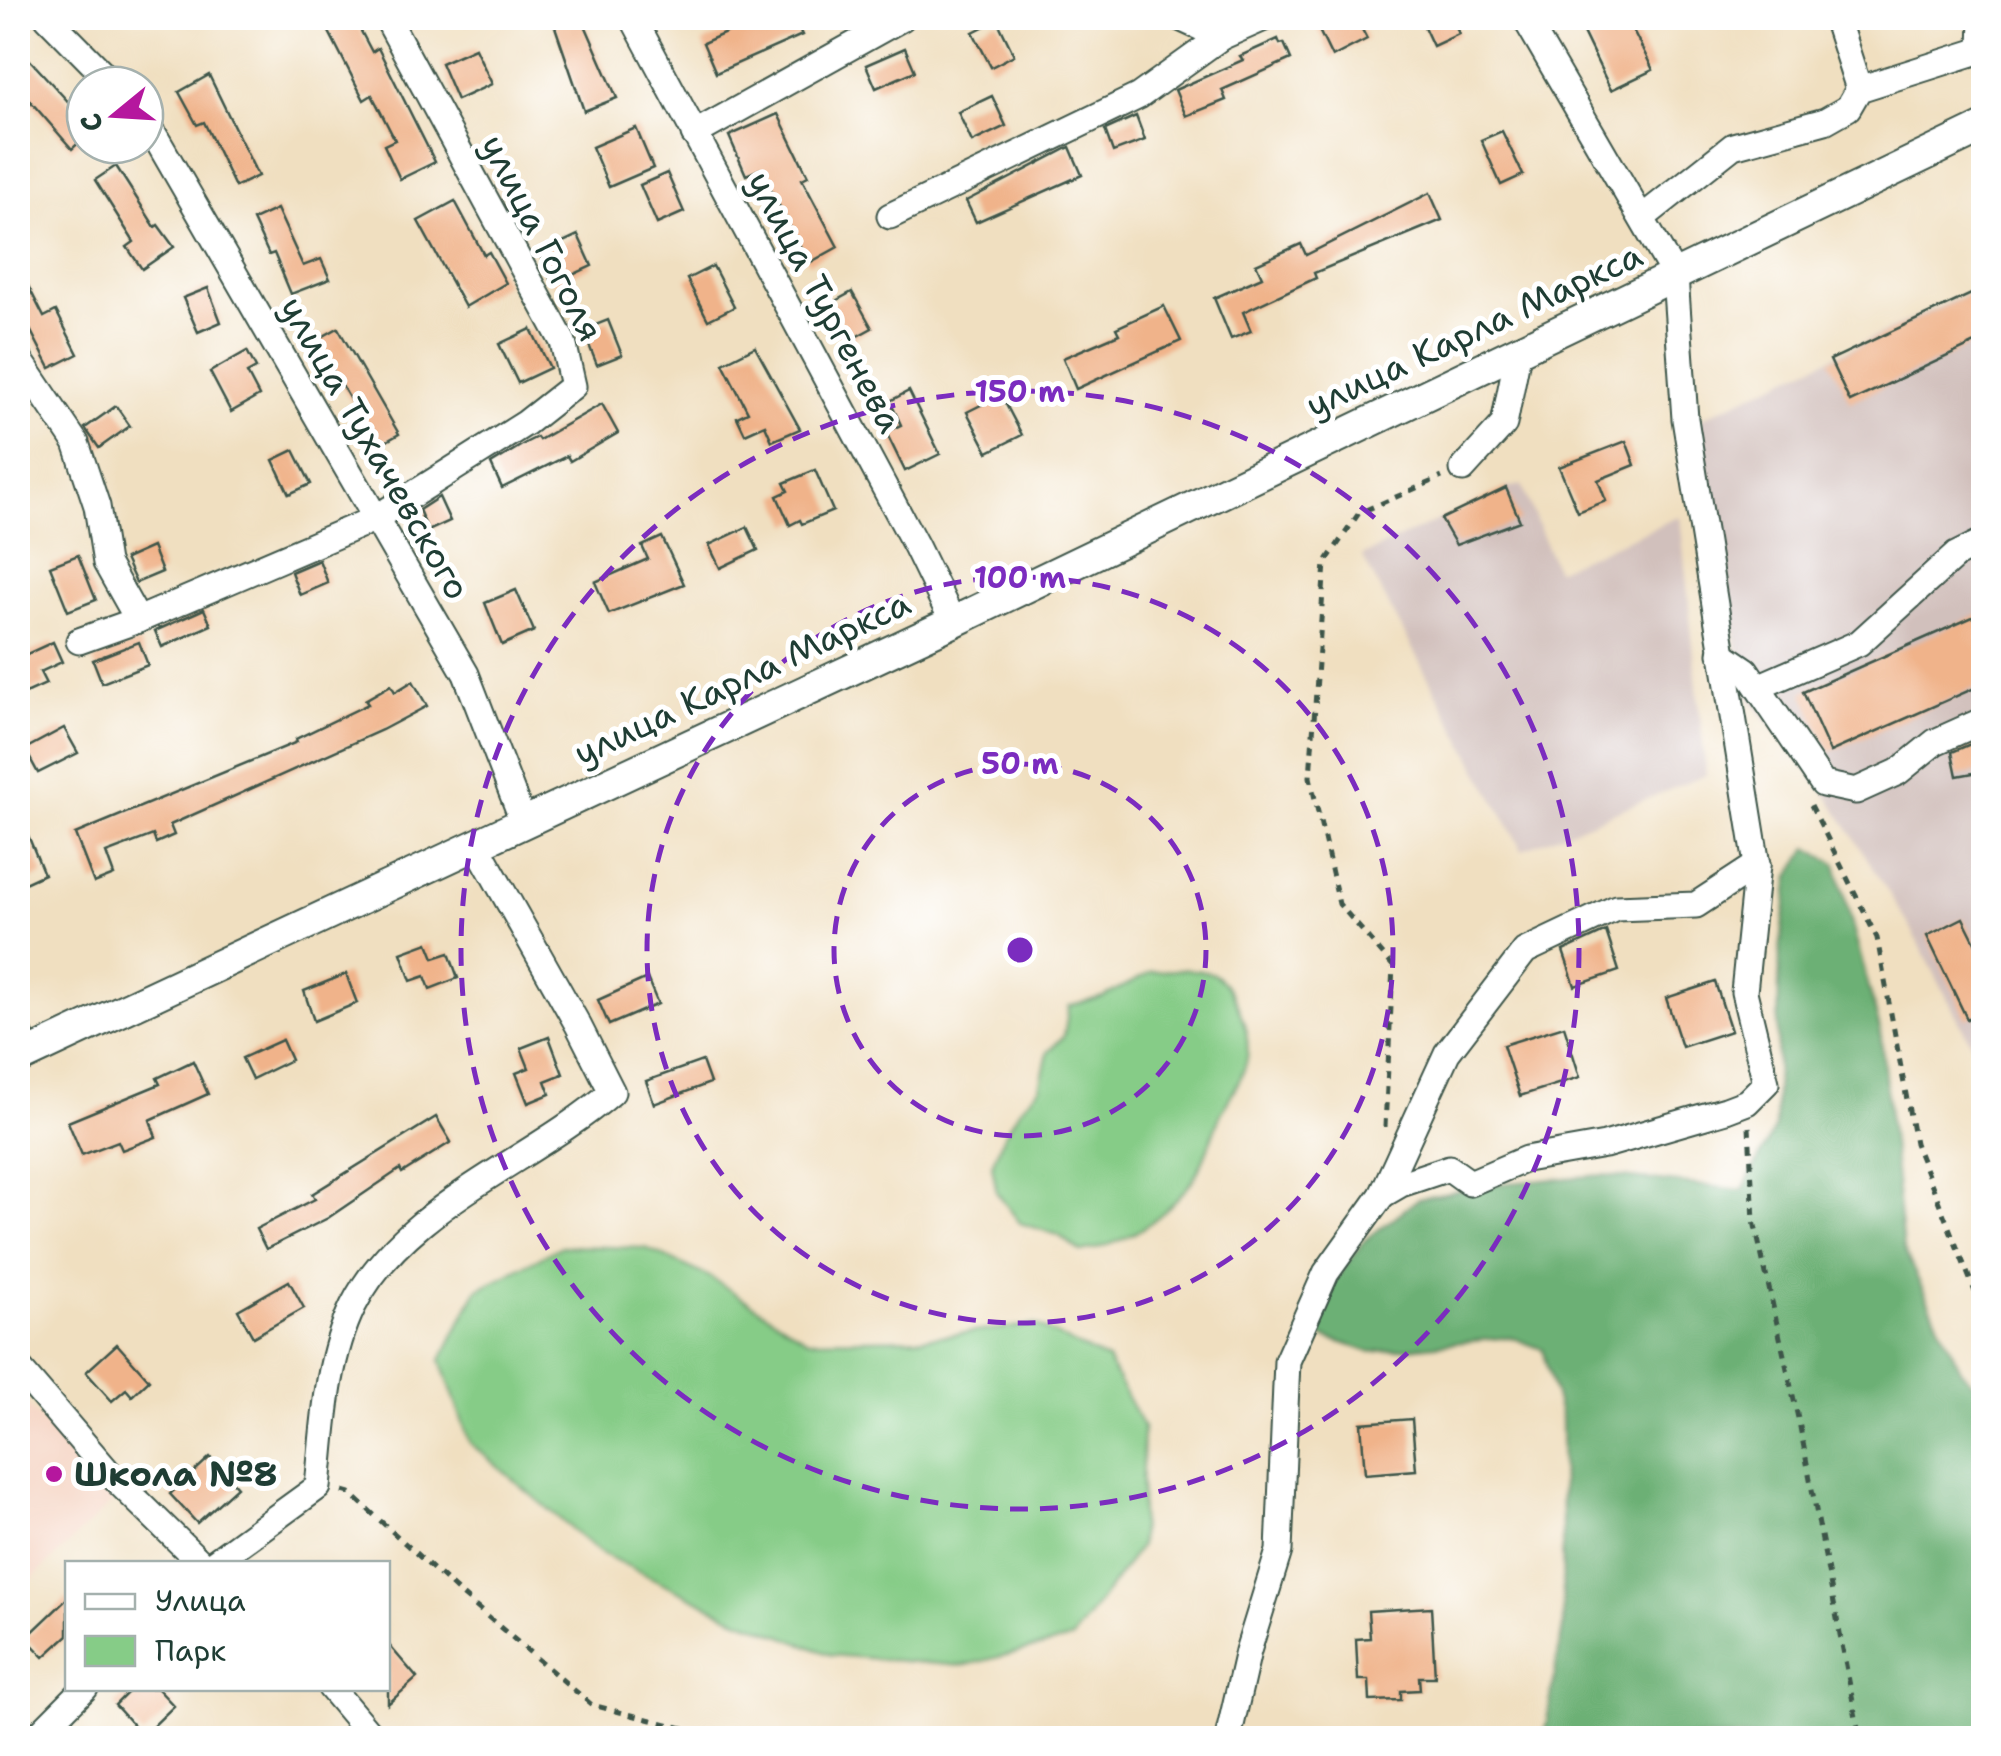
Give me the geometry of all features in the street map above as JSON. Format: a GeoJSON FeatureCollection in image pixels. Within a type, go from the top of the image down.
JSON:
{"type":"FeatureCollection","features":[{"type":"Feature","properties":{"kind":"main road","name":"улица Карла Маркса"},"geometry":{"type":"LineString","coordinates":[[21,1048],[476,844],[953,622],[1984,127]]}},
{"type":"Feature","properties":{"kind":"street"},"geometry":{"type":"LineString","coordinates":[[48,18],[94,65]]}},
{"type":"Feature","properties":{"kind":"street","name":"улица Гоголя"},"geometry":{"type":"LineString","coordinates":[[374,518],[526,423],[573,386],[564,342],[387,18]]}},
{"type":"Feature","properties":{"kind":"street","name":"улица Тургенева"},"geometry":{"type":"LineString","coordinates":[[633,18],[953,622]]}},
{"type":"Feature","properties":{"kind":"street"},"geometry":{"type":"LineString","coordinates":[[694,134],[902,18]]}},
{"type":"Feature","properties":{"kind":"street"},"geometry":{"type":"LineString","coordinates":[[1180,18],[1220,36]]}},
{"type":"Feature","properties":{"kind":"street"},"geometry":{"type":"LineString","coordinates":[[890,216],[1140,96],[1220,36],[1264,18]]}},
{"type":"Feature","properties":{"kind":"street"},"geometry":{"type":"LineString","coordinates":[[1382,1194],[1449,1168],[1470,1183],[1526,1159],[1605,1145],[1747,1102],[1766,1083],[1744,992],[1757,865],[1685,419],[1675,276],[1526,18]]}},
{"type":"Feature","properties":{"kind":"street"},"geometry":{"type":"LineString","coordinates":[[1836,18],[1859,88]]}},
{"type":"Feature","properties":{"kind":"street"},"geometry":{"type":"LineString","coordinates":[[1642,218],[1734,146],[1825,121],[1848,108],[1859,88],[1982,50],[1983,18]]}},
{"type":"Feature","properties":{"kind":"street","name":"улица Тухачевского"},"geometry":{"type":"LineString","coordinates":[[165,155],[466,674],[522,821]]}},
{"type":"Feature","properties":{"kind":"street"},"geometry":{"type":"LineString","coordinates":[[1462,468],[1504,424],[1520,348]]}},
{"type":"Feature","properties":{"kind":"street"},"geometry":{"type":"LineString","coordinates":[[18,357],[27,393],[76,442],[97,506],[106,563],[138,620]]}},
{"type":"Feature","properties":{"kind":"street"},"geometry":{"type":"LineString","coordinates":[[78,641],[138,620],[374,518]]}},
{"type":"Feature","properties":{"kind":"street"},"geometry":{"type":"LineString","coordinates":[[1758,687],[1858,643],[1956,554],[1984,541]]}},
{"type":"Feature","properties":{"kind":"street"},"geometry":{"type":"LineString","coordinates":[[1722,653],[1746,670],[1824,784],[1856,792],[1898,772],[1936,742],[1984,720]]}},
{"type":"Feature","properties":{"kind":"street"},"geometry":{"type":"LineString","coordinates":[[216,1561],[318,1487],[331,1376],[353,1308],[376,1269],[424,1220],[577,1122],[612,1092],[476,844]]}},
{"type":"Feature","properties":{"kind":"street"},"geometry":{"type":"LineString","coordinates":[[1228,1738],[1248,1651],[1279,1551],[1287,1361],[1326,1273],[1382,1194],[1446,1053],[1525,952],[1616,908],[1696,905],[1757,865]]}},
{"type":"Feature","properties":{"kind":"street"},"geometry":{"type":"LineString","coordinates":[[18,1367],[108,1472],[199,1561]]}},
{"type":"Feature","properties":{"kind":"street"},"geometry":{"type":"LineString","coordinates":[[35,1738],[82,1691]]}},
{"type":"Feature","properties":{"kind":"street"},"geometry":{"type":"LineString","coordinates":[[334,1691],[373,1738]]}},
{"type":"Feature","properties":{"kind":"path"},"geometry":{"type":"LineString","coordinates":[[1384,1138],[1393,966],[1339,904],[1310,778],[1325,563],[1359,513],[1462,468]]}},
{"type":"Feature","properties":{"kind":"path"},"geometry":{"type":"LineString","coordinates":[[1804,792],[1877,938],[1915,1143],[1984,1314]]}},
{"type":"Feature","properties":{"kind":"path"},"geometry":{"type":"LineString","coordinates":[[1747,1102],[1754,1222],[1800,1427],[1860,1738]]}},
{"type":"Feature","properties":{"kind":"path"},"geometry":{"type":"LineString","coordinates":[[318,1487],[350,1493],[455,1589],[592,1705],[709,1738]]}},
{"type":"Feature","properties":{"kind":"shaded area"},"geometry":{"type":"Polygon","coordinates":[[[1983,286],[1983,1067],[1912,930],[1832,802],[1744,692],[1699,419],[1983,286]]]}},
{"type":"Feature","properties":{"kind":"shaded area"},"geometry":{"type":"Polygon","coordinates":[[[1522,485],[1556,570],[1680,516],[1706,775],[1522,850],[1362,556],[1506,488],[1522,485]]]}},
{"type":"Feature","properties":{"kind":"shaded area","name":"Школа №8"},"geometry":{"type":"Polygon","coordinates":[[[18,1394],[114,1501],[18,1592],[18,1394]]]}},
{"type":"Feature","properties":{"kind":"green space"},"geometry":{"type":"Polygon","coordinates":[[[1808,848],[1836,864],[1880,1029],[1903,1248],[1961,1370],[1983,1394],[1983,1738],[1544,1738],[1563,1627],[1561,1418],[1542,1349],[1510,1337],[1371,1352],[1310,1333],[1321,1299],[1363,1242],[1418,1199],[1496,1184],[1603,1175],[1743,1190],[1775,1127],[1780,949],[1790,876],[1808,848]]]}},
{"type":"Feature","properties":{"kind":"green space"},"geometry":{"type":"Polygon","coordinates":[[[1185,969],[1212,973],[1223,982],[1240,1013],[1248,1048],[1242,1074],[1191,1182],[1151,1222],[1096,1249],[1081,1252],[1058,1235],[1020,1223],[997,1193],[992,1165],[1019,1110],[1040,1087],[1048,1052],[1064,1036],[1069,1006],[1103,997],[1152,972],[1185,969]]]}},
{"type":"Feature","properties":{"kind":"green space"},"geometry":{"type":"Polygon","coordinates":[[[562,1246],[646,1248],[708,1276],[808,1340],[922,1338],[1035,1325],[1107,1360],[1143,1427],[1140,1546],[1072,1639],[962,1666],[831,1655],[731,1616],[599,1552],[470,1443],[441,1360],[477,1290],[562,1246]]]}},
{"type":"Feature","properties":{"kind":"building"},"geometry":{"type":"Polygon","coordinates":[[[322,18],[354,18],[372,52],[378,48],[435,162],[400,179],[384,145],[395,140],[372,95],[364,100],[322,18]]]}},
{"type":"Feature","properties":{"kind":"building"},"geometry":{"type":"Polygon","coordinates":[[[552,18],[582,18],[617,98],[584,111],[552,18]]]}},
{"type":"Feature","properties":{"kind":"building"},"geometry":{"type":"Polygon","coordinates":[[[759,18],[794,18],[802,35],[716,73],[703,43],[759,18]]]}},
{"type":"Feature","properties":{"kind":"building"},"geometry":{"type":"Polygon","coordinates":[[[1313,18],[1356,18],[1367,39],[1332,57],[1313,18]]]}},
{"type":"Feature","properties":{"kind":"building"},"geometry":{"type":"Polygon","coordinates":[[[1420,18],[1452,18],[1459,34],[1433,46],[1420,18]]]}},
{"type":"Feature","properties":{"kind":"building"},"geometry":{"type":"Polygon","coordinates":[[[1602,18],[1627,18],[1653,70],[1611,90],[1581,28],[1602,18]]]}},
{"type":"Feature","properties":{"kind":"building"},"geometry":{"type":"Polygon","coordinates":[[[997,20],[1014,55],[991,67],[973,32],[997,20]]]}},
{"type":"Feature","properties":{"kind":"building"},"geometry":{"type":"Polygon","coordinates":[[[1278,39],[1291,59],[1222,90],[1226,100],[1186,116],[1175,90],[1243,60],[1240,56],[1278,39]]]}},
{"type":"Feature","properties":{"kind":"building"},"geometry":{"type":"Polygon","coordinates":[[[18,47],[65,98],[65,141],[18,87],[18,47]]]}},
{"type":"Feature","properties":{"kind":"building"},"geometry":{"type":"Polygon","coordinates":[[[475,48],[492,84],[457,100],[441,63],[475,48]]]}},
{"type":"Feature","properties":{"kind":"building"},"geometry":{"type":"Polygon","coordinates":[[[905,48],[915,71],[876,88],[866,65],[905,48]]]}},
{"type":"Feature","properties":{"kind":"building"},"geometry":{"type":"Polygon","coordinates":[[[209,75],[258,176],[235,187],[204,122],[197,125],[179,92],[209,75]]]}},
{"type":"Feature","properties":{"kind":"building"},"geometry":{"type":"Polygon","coordinates":[[[992,96],[1006,126],[972,142],[958,112],[992,96]]]}},
{"type":"Feature","properties":{"kind":"building"},"geometry":{"type":"Polygon","coordinates":[[[778,114],[808,176],[802,179],[838,247],[809,263],[760,169],[746,175],[729,136],[778,114]]]}},
{"type":"Feature","properties":{"kind":"building"},"geometry":{"type":"Polygon","coordinates":[[[1136,116],[1145,140],[1113,152],[1105,130],[1136,116]]]}},
{"type":"Feature","properties":{"kind":"building"},"geometry":{"type":"Polygon","coordinates":[[[636,128],[653,168],[609,187],[592,147],[636,128]]]}},
{"type":"Feature","properties":{"kind":"building"},"geometry":{"type":"Polygon","coordinates":[[[1502,131],[1523,175],[1501,185],[1481,140],[1502,131]]]}},
{"type":"Feature","properties":{"kind":"building"},"geometry":{"type":"Polygon","coordinates":[[[1070,147],[1082,175],[976,222],[966,201],[1070,147]]]}},
{"type":"Feature","properties":{"kind":"building"},"geometry":{"type":"Polygon","coordinates":[[[116,166],[155,227],[158,225],[174,247],[142,269],[127,247],[134,242],[95,180],[116,166]]]}},
{"type":"Feature","properties":{"kind":"building"},"geometry":{"type":"Polygon","coordinates":[[[667,173],[684,212],[657,224],[640,185],[667,173]]]}},
{"type":"Feature","properties":{"kind":"building"},"geometry":{"type":"Polygon","coordinates":[[[1430,193],[1442,220],[1314,273],[1316,278],[1243,312],[1251,331],[1231,339],[1214,298],[1262,277],[1256,264],[1301,244],[1306,255],[1430,193]]]}},
{"type":"Feature","properties":{"kind":"building"},"geometry":{"type":"Polygon","coordinates":[[[455,201],[484,255],[489,252],[506,283],[465,307],[418,221],[455,201]]]}},
{"type":"Feature","properties":{"kind":"building"},"geometry":{"type":"Polygon","coordinates":[[[277,209],[303,266],[321,259],[330,279],[291,294],[274,253],[269,255],[253,220],[277,209]]]}},
{"type":"Feature","properties":{"kind":"building"},"geometry":{"type":"Polygon","coordinates":[[[578,235],[592,266],[553,284],[539,253],[578,235]]]}},
{"type":"Feature","properties":{"kind":"building"},"geometry":{"type":"Polygon","coordinates":[[[18,266],[44,317],[56,311],[78,354],[50,368],[18,306],[18,266]]]}},
{"type":"Feature","properties":{"kind":"building"},"geometry":{"type":"Polygon","coordinates":[[[713,266],[734,307],[708,320],[687,279],[713,266]]]}},
{"type":"Feature","properties":{"kind":"building"},"geometry":{"type":"Polygon","coordinates":[[[208,288],[221,322],[198,332],[183,298],[208,288]]]}},
{"type":"Feature","properties":{"kind":"building"},"geometry":{"type":"Polygon","coordinates":[[[1984,288],[1984,339],[1850,402],[1830,360],[1984,288]]]}},
{"type":"Feature","properties":{"kind":"building"},"geometry":{"type":"Polygon","coordinates":[[[852,292],[872,328],[850,340],[830,304],[852,292]]]}},
{"type":"Feature","properties":{"kind":"building"},"geometry":{"type":"Polygon","coordinates":[[[1164,306],[1181,341],[1076,389],[1063,358],[1119,334],[1116,328],[1164,306]]]}},
{"type":"Feature","properties":{"kind":"building"},"geometry":{"type":"Polygon","coordinates":[[[608,320],[622,355],[597,365],[583,330],[608,320]]]}},
{"type":"Feature","properties":{"kind":"building"},"geometry":{"type":"Polygon","coordinates":[[[338,328],[399,434],[378,446],[315,341],[338,328]]]}},
{"type":"Feature","properties":{"kind":"building"},"geometry":{"type":"Polygon","coordinates":[[[531,329],[550,368],[518,383],[499,344],[531,329]]]}},
{"type":"Feature","properties":{"kind":"building"},"geometry":{"type":"Polygon","coordinates":[[[755,347],[800,429],[772,441],[765,425],[745,434],[737,417],[748,412],[723,363],[755,347]]]}},
{"type":"Feature","properties":{"kind":"building"},"geometry":{"type":"Polygon","coordinates":[[[247,351],[256,368],[247,373],[259,396],[231,412],[210,372],[247,351]]]}},
{"type":"Feature","properties":{"kind":"building"},"geometry":{"type":"Polygon","coordinates":[[[909,391],[940,454],[905,471],[886,432],[901,425],[890,401],[909,391]]]}},
{"type":"Feature","properties":{"kind":"building"},"geometry":{"type":"Polygon","coordinates":[[[1001,395],[1022,435],[988,452],[967,412],[1001,395]]]}},
{"type":"Feature","properties":{"kind":"building"},"geometry":{"type":"Polygon","coordinates":[[[602,404],[618,433],[570,461],[567,456],[502,488],[491,464],[602,404]]]}},
{"type":"Feature","properties":{"kind":"building"},"geometry":{"type":"Polygon","coordinates":[[[116,406],[130,426],[99,448],[85,428],[116,406]]]}},
{"type":"Feature","properties":{"kind":"building"},"geometry":{"type":"Polygon","coordinates":[[[1626,441],[1635,465],[1598,480],[1606,501],[1578,512],[1559,467],[1626,441]]]}},
{"type":"Feature","properties":{"kind":"building"},"geometry":{"type":"Polygon","coordinates":[[[294,450],[311,484],[289,494],[273,460],[294,450]]]}},
{"type":"Feature","properties":{"kind":"building"},"geometry":{"type":"Polygon","coordinates":[[[815,470],[833,511],[790,525],[777,496],[788,491],[784,483],[815,470]]]}},
{"type":"Feature","properties":{"kind":"building"},"geometry":{"type":"Polygon","coordinates":[[[1506,488],[1520,521],[1456,545],[1441,519],[1506,488]]]}},
{"type":"Feature","properties":{"kind":"building"},"geometry":{"type":"Polygon","coordinates":[[[439,497],[450,521],[428,531],[419,510],[439,497]]]}},
{"type":"Feature","properties":{"kind":"building"},"geometry":{"type":"Polygon","coordinates":[[[747,527],[758,550],[720,568],[709,545],[747,527]]]}},
{"type":"Feature","properties":{"kind":"building"},"geometry":{"type":"Polygon","coordinates":[[[662,537],[684,584],[609,614],[595,582],[648,559],[642,546],[662,537]]]}},
{"type":"Feature","properties":{"kind":"building"},"geometry":{"type":"Polygon","coordinates":[[[152,547],[162,572],[136,583],[125,559],[152,547]]]}},
{"type":"Feature","properties":{"kind":"building"},"geometry":{"type":"Polygon","coordinates":[[[78,555],[96,600],[68,611],[50,566],[78,555]]]}},
{"type":"Feature","properties":{"kind":"building"},"geometry":{"type":"Polygon","coordinates":[[[319,560],[328,583],[300,595],[291,572],[319,560]]]}},
{"type":"Feature","properties":{"kind":"building"},"geometry":{"type":"Polygon","coordinates":[[[516,590],[534,631],[502,645],[485,603],[516,590]]]}},
{"type":"Feature","properties":{"kind":"building"},"geometry":{"type":"Polygon","coordinates":[[[204,609],[211,625],[162,647],[155,631],[204,609]]]}},
{"type":"Feature","properties":{"kind":"building"},"geometry":{"type":"Polygon","coordinates":[[[1984,612],[1984,684],[1830,752],[1803,692],[1984,612]]]}},
{"type":"Feature","properties":{"kind":"building"},"geometry":{"type":"Polygon","coordinates":[[[53,642],[62,662],[40,672],[46,684],[26,693],[18,673],[18,658],[53,642]]]}},
{"type":"Feature","properties":{"kind":"building"},"geometry":{"type":"Polygon","coordinates":[[[139,642],[148,665],[102,683],[93,660],[139,642]]]}},
{"type":"Feature","properties":{"kind":"building"},"geometry":{"type":"Polygon","coordinates":[[[413,681],[427,706],[170,825],[174,835],[156,843],[153,835],[106,853],[114,875],[94,883],[75,834],[297,742],[296,739],[368,704],[365,700],[391,685],[395,692],[413,681]]]}},
{"type":"Feature","properties":{"kind":"building"},"geometry":{"type":"Polygon","coordinates":[[[64,728],[78,753],[38,773],[25,749],[64,728]]]}},
{"type":"Feature","properties":{"kind":"building"},"geometry":{"type":"Polygon","coordinates":[[[1982,739],[1984,771],[1957,776],[1952,752],[1982,739]]]}},
{"type":"Feature","properties":{"kind":"building"},"geometry":{"type":"Polygon","coordinates":[[[18,811],[44,874],[18,886],[18,811]]]}},
{"type":"Feature","properties":{"kind":"building"},"geometry":{"type":"Polygon","coordinates":[[[1963,918],[1984,960],[1984,1011],[1967,1019],[1927,936],[1963,918]]]}},
{"type":"Feature","properties":{"kind":"building"},"geometry":{"type":"Polygon","coordinates":[[[1606,931],[1619,971],[1575,986],[1563,951],[1606,931]]]}},
{"type":"Feature","properties":{"kind":"building"},"geometry":{"type":"Polygon","coordinates":[[[428,943],[434,958],[449,953],[458,978],[430,989],[425,976],[411,981],[401,953],[428,943]]]}},
{"type":"Feature","properties":{"kind":"building"},"geometry":{"type":"Polygon","coordinates":[[[346,974],[357,1003],[314,1021],[304,991],[346,974]]]}},
{"type":"Feature","properties":{"kind":"building"},"geometry":{"type":"Polygon","coordinates":[[[647,978],[658,1004],[609,1025],[598,1000],[647,978]]]}},
{"type":"Feature","properties":{"kind":"building"},"geometry":{"type":"Polygon","coordinates":[[[1715,982],[1731,1031],[1682,1047],[1666,998],[1715,982]]]}},
{"type":"Feature","properties":{"kind":"building"},"geometry":{"type":"Polygon","coordinates":[[[1564,1026],[1580,1077],[1520,1096],[1503,1045],[1564,1026]]]}},
{"type":"Feature","properties":{"kind":"building"},"geometry":{"type":"Polygon","coordinates":[[[549,1037],[563,1074],[545,1081],[550,1094],[528,1103],[516,1073],[529,1068],[521,1048],[549,1037]]]}},
{"type":"Feature","properties":{"kind":"building"},"geometry":{"type":"Polygon","coordinates":[[[282,1040],[291,1060],[252,1079],[242,1058],[282,1040]]]}},
{"type":"Feature","properties":{"kind":"building"},"geometry":{"type":"Polygon","coordinates":[[[193,1061],[208,1094],[150,1120],[156,1137],[122,1150],[118,1141],[82,1155],[68,1122],[160,1084],[157,1078],[193,1061]]]}},
{"type":"Feature","properties":{"kind":"building"},"geometry":{"type":"Polygon","coordinates":[[[702,1061],[710,1083],[654,1104],[646,1081],[702,1061]]]}},
{"type":"Feature","properties":{"kind":"building"},"geometry":{"type":"Polygon","coordinates":[[[436,1117],[451,1142],[402,1173],[400,1169],[328,1218],[266,1249],[256,1229],[315,1199],[312,1194],[436,1117]]]}},
{"type":"Feature","properties":{"kind":"building"},"geometry":{"type":"Polygon","coordinates":[[[289,1281],[304,1308],[253,1337],[238,1310],[289,1281]]]}},
{"type":"Feature","properties":{"kind":"building"},"geometry":{"type":"Polygon","coordinates":[[[117,1344],[149,1380],[132,1396],[126,1389],[112,1401],[86,1372],[117,1344]]]}},
{"type":"Feature","properties":{"kind":"building"},"geometry":{"type":"Polygon","coordinates":[[[1412,1419],[1416,1470],[1365,1474],[1361,1423],[1412,1419]]]}},
{"type":"Feature","properties":{"kind":"building"},"geometry":{"type":"Polygon","coordinates":[[[210,1457],[237,1487],[197,1523],[170,1494],[210,1457]]]}},
{"type":"Feature","properties":{"kind":"building"},"geometry":{"type":"Polygon","coordinates":[[[65,1601],[65,1638],[44,1657],[26,1638],[65,1601]]]}},
{"type":"Feature","properties":{"kind":"building"},"geometry":{"type":"Polygon","coordinates":[[[1431,1607],[1435,1677],[1419,1677],[1420,1690],[1401,1691],[1401,1700],[1370,1701],[1369,1680],[1358,1680],[1356,1639],[1370,1638],[1368,1611],[1431,1607]]]}},
{"type":"Feature","properties":{"kind":"building"},"geometry":{"type":"Polygon","coordinates":[[[390,1646],[417,1678],[388,1704],[390,1691],[390,1646]]]}},
{"type":"Feature","properties":{"kind":"building"},"geometry":{"type":"Polygon","coordinates":[[[129,1691],[160,1691],[174,1706],[143,1736],[115,1705],[129,1691]]]}},
{"type":"Feature","properties":{"kind":"place","name":"Школа №8"},"geometry":{"type":"Point","coordinates":[54,1474]}}]}
